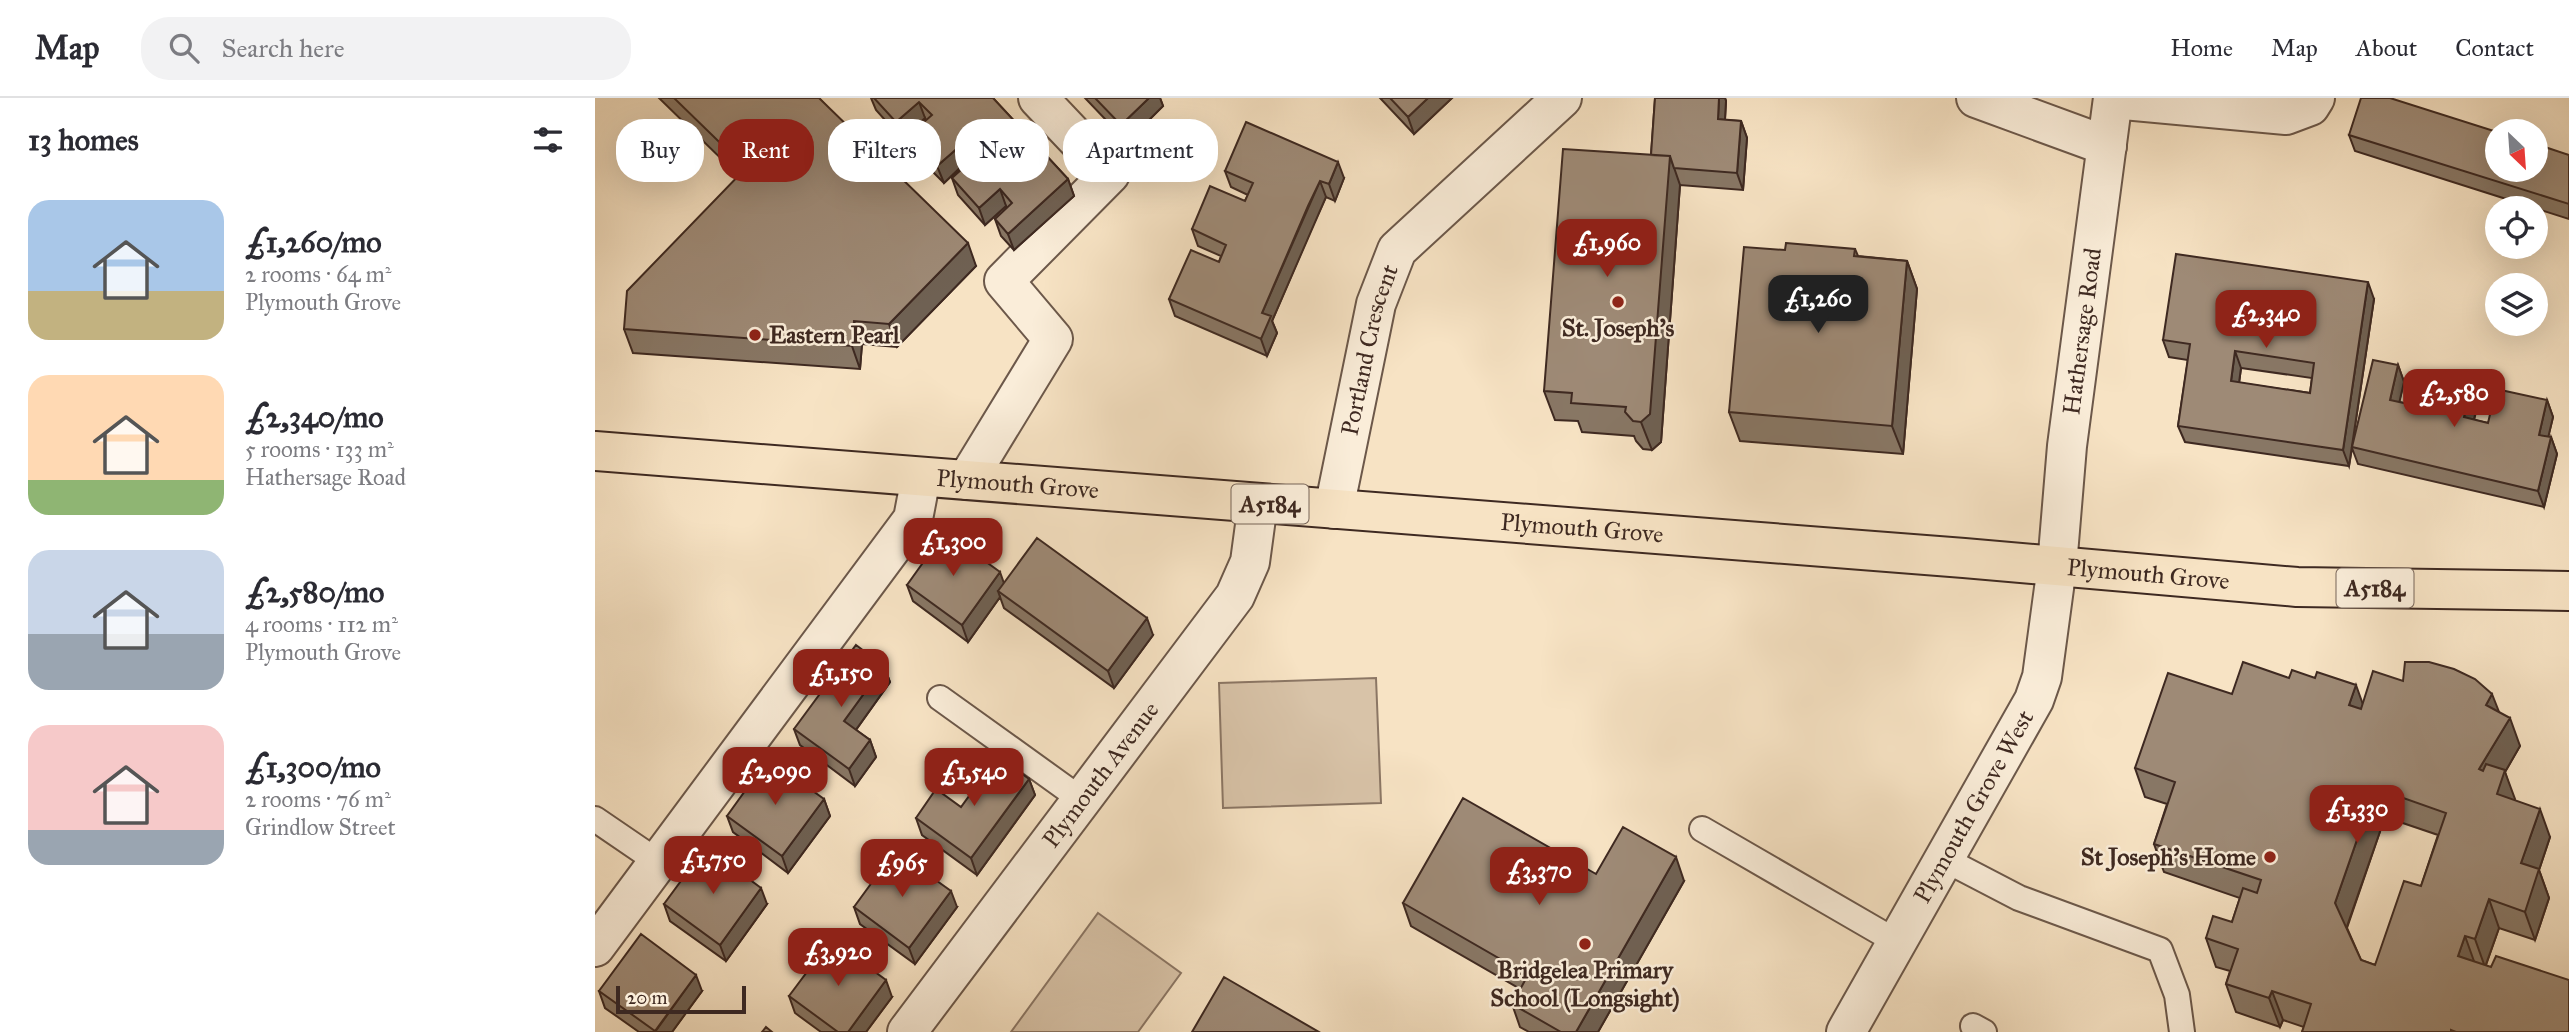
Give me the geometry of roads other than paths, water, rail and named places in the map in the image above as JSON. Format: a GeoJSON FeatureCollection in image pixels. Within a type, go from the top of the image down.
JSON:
{"type":"FeatureCollection","features":[{"type":"Feature","properties":{"kind":"main road","name":"Plymouth Grove"},"geometry":{"type":"LineString","coordinates":[[595,451],[2297,587],[2569,591]]}},
{"type":"Feature","properties":{"kind":"street"},"geometry":{"type":"LineString","coordinates":[[967,480],[1053,339],[1004,281],[1110,174],[1038,98]]}},
{"type":"Feature","properties":{"kind":"street","name":"Portland Crescent"},"geometry":{"type":"LineString","coordinates":[[1334,509],[1376,304],[1397,250],[1562,98]]}},
{"type":"Feature","properties":{"kind":"street"},"geometry":{"type":"LineString","coordinates":[[1976,98],[2107,146]]}},
{"type":"Feature","properties":{"kind":"street"},"geometry":{"type":"LineString","coordinates":[[2113,98],[2286,115],[2310,106],[2315,98]]}},
{"type":"Feature","properties":{"kind":"street","name":"Hathersage Road"},"geometry":{"type":"LineString","coordinates":[[2057,566],[2067,446],[2113,98]]}},
{"type":"Feature","properties":{"kind":"street"},"geometry":{"type":"LineString","coordinates":[[595,947],[912,519],[921,477]]}},
{"type":"Feature","properties":{"kind":"street","name":"Plymouth Avenue"},"geometry":{"type":"LineString","coordinates":[[908,1032],[1235,596],[1250,562],[1258,503]]}},
{"type":"Feature","properties":{"kind":"street","name":"Plymouth Grove West"},"geometry":{"type":"LineString","coordinates":[[1846,1032],[2034,700],[2042,677],[2057,566]]}},
{"type":"Feature","properties":{"kind":"lane"},"geometry":{"type":"LineString","coordinates":[[940,698],[1083,800]]}},
{"type":"Feature","properties":{"kind":"lane"},"geometry":{"type":"LineString","coordinates":[[595,819],[658,862]]}},
{"type":"Feature","properties":{"kind":"lane"},"geometry":{"type":"LineString","coordinates":[[1702,829],[1897,942]]}},
{"type":"Feature","properties":{"kind":"lane"},"geometry":{"type":"LineString","coordinates":[[1944,859],[2019,898],[2160,950],[2177,995],[2182,1032]]}},
{"type":"Feature","properties":{"kind":"place","name":"St. Joseph's"},"geometry":{"type":"Point","coordinates":[1618,302]}},
{"type":"Feature","properties":{"kind":"place","name":"Eastern Pearl"},"geometry":{"type":"Point","coordinates":[755,335]}},
{"type":"Feature","properties":{"kind":"place","name":"St Joseph's Home"},"geometry":{"type":"Point","coordinates":[2270,857]}},
{"type":"Feature","properties":{"kind":"place","name":"Bridgelea Primary School (Longsight)"},"geometry":{"type":"Point","coordinates":[1585,944]}}]}
